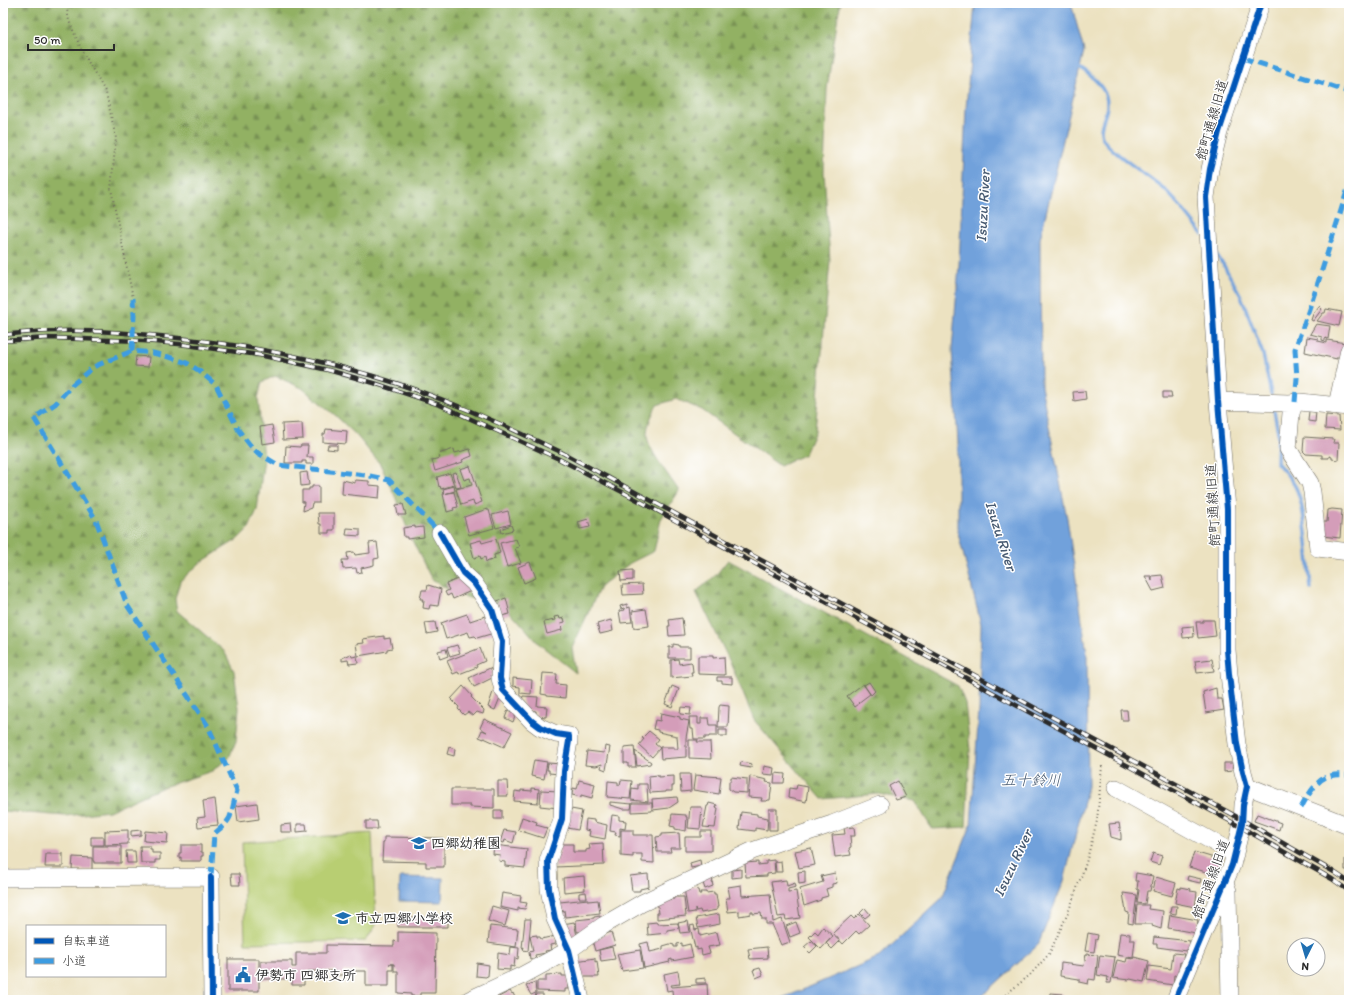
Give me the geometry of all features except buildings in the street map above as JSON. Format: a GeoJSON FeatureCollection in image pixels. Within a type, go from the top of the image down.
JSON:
{"type":"FeatureCollection","features":[{"type":"Feature","properties":{"kind":"street","name":"館町通線旧道"},"geometry":{"type":"LineString","coordinates":[[1175,1000],[1225,883],[1235,854],[1242,824],[1243,804],[1247,786],[1238,744],[1227,650],[1227,510],[1218,401],[1206,211],[1208,179],[1219,132],[1261,3]]}},
{"type":"Feature","properties":{"kind":"street"},"geometry":{"type":"LineString","coordinates":[[1218,401],[1295,402],[1343,406],[1349,350]]}},
{"type":"Feature","properties":{"kind":"street"},"geometry":{"type":"LineString","coordinates":[[1295,402],[1291,414],[1288,449],[1310,483],[1318,548],[1349,552]]}},
{"type":"Feature","properties":{"kind":"street"},"geometry":{"type":"LineString","coordinates":[[440,533],[463,573],[474,583],[492,609],[502,642],[500,678],[503,690],[532,721],[540,727],[556,734],[568,736],[569,740],[564,771],[562,818],[548,861],[549,889],[554,919],[569,950],[581,1000]]}},
{"type":"Feature","properties":{"kind":"street"},"geometry":{"type":"LineString","coordinates":[[1247,786],[1349,826]]}},
{"type":"Feature","properties":{"kind":"street"},"geometry":{"type":"LineString","coordinates":[[1116,788],[1235,854]]}},
{"type":"Feature","properties":{"kind":"street"},"geometry":{"type":"LineString","coordinates":[[468,1000],[523,975],[569,950],[604,924],[642,903],[752,850],[832,824],[880,805]]}},
{"type":"Feature","properties":{"kind":"street"},"geometry":{"type":"LineString","coordinates":[[3,878],[212,877],[212,1000]]}},
{"type":"Feature","properties":{"kind":"street"},"geometry":{"type":"LineString","coordinates":[[1225,883],[1228,891],[1230,1000]]}},
{"type":"Feature","properties":{"kind":"path"},"geometry":{"type":"LineString","coordinates":[[66,3],[69,21],[82,51],[106,93],[116,138],[111,189],[133,298]]}},
{"type":"Feature","properties":{"kind":"path"},"geometry":{"type":"LineString","coordinates":[[999,1000],[1030,975],[1049,954],[1068,913],[1086,863],[1097,821],[1102,766]]}},
{"type":"Feature","properties":{"kind":"green space"},"geometry":{"type":"Polygon","coordinates":[[[3,3],[841,3],[827,89],[824,172],[830,261],[815,431],[805,454],[780,466],[702,410],[676,399],[657,405],[648,427],[648,441],[658,460],[679,491],[661,519],[654,551],[630,563],[600,587],[572,648],[576,673],[539,644],[501,603],[469,598],[449,590],[432,580],[410,536],[395,496],[380,464],[356,435],[335,415],[302,388],[275,376],[262,382],[258,398],[264,459],[257,510],[249,528],[238,539],[200,563],[180,581],[175,599],[177,611],[224,651],[234,671],[239,708],[236,741],[229,758],[212,771],[163,787],[109,811],[65,816],[3,811],[3,3]]]}},
{"type":"Feature","properties":{"kind":"green space"},"geometry":{"type":"Polygon","coordinates":[[[728,560],[958,686],[965,703],[970,750],[966,827],[932,829],[915,801],[878,794],[822,799],[754,720],[731,664],[696,592],[715,576],[728,560]]]}},
{"type":"Feature","properties":{"kind":"green space"},"geometry":{"type":"Polygon","coordinates":[[[372,833],[376,925],[366,941],[245,943],[242,842],[372,833]]]}},
{"type":"Feature","properties":{"kind":"water","name":"五十鈴川"},"geometry":{"type":"Polygon","coordinates":[[[975,3],[1071,3],[1084,51],[1040,239],[1041,386],[1067,518],[1087,654],[1088,786],[1064,881],[1038,945],[980,998],[977,1000],[775,1000],[793,994],[879,957],[942,898],[971,825],[979,710],[981,624],[958,533],[958,443],[952,350],[959,265],[966,108],[975,3]]]}},
{"type":"Feature","properties":{"kind":"water"},"geometry":{"type":"Polygon","coordinates":[[[400,877],[443,878],[442,902],[399,901],[400,877]]]}},
{"type":"Feature","properties":{"kind":"waterway"},"geometry":{"type":"LineString","coordinates":[[1076,66],[1092,77],[1105,93],[1107,105],[1101,129],[1102,137],[1120,156],[1163,188],[1179,204],[1202,234]]}},
{"type":"Feature","properties":{"kind":"waterway"},"geometry":{"type":"LineString","coordinates":[[1215,253],[1241,296],[1263,354],[1271,394]]}},
{"type":"Feature","properties":{"kind":"waterway"},"geometry":{"type":"LineString","coordinates":[[1274,411],[1278,432],[1277,463],[1295,486],[1300,501],[1307,539],[1311,589]]}},
{"type":"Feature","properties":{"kind":"railway"},"geometry":{"type":"LineString","coordinates":[[3,335],[50,331],[99,331],[169,337],[246,347],[323,362],[373,376],[468,410],[561,452],[1230,813],[1349,882]]}},
{"type":"Feature","properties":{"kind":"railway"},"geometry":{"type":"LineString","coordinates":[[3,341],[48,338],[143,341],[179,344],[259,355],[328,370],[374,383],[440,405],[559,459],[630,496],[1230,821],[1332,879],[1349,891]]}},
{"type":"Feature","properties":{"kind":"marked path"},"geometry":{"type":"LineString","coordinates":[[1243,58],[1349,92]]}},
{"type":"Feature","properties":{"kind":"marked path"},"geometry":{"type":"LineString","coordinates":[[1295,402],[1297,378],[1295,349],[1349,185]]}},
{"type":"Feature","properties":{"kind":"marked path"},"geometry":{"type":"LineString","coordinates":[[132,351],[134,316],[133,298]]}},
{"type":"Feature","properties":{"kind":"marked path"},"geometry":{"type":"LineString","coordinates":[[211,877],[214,834],[229,820],[237,791],[208,726],[127,605],[96,520],[34,418],[55,404],[72,385],[93,367],[132,351],[153,353],[169,357],[187,363],[216,385],[239,431],[258,453],[278,465],[365,475],[389,480],[440,533]]}},
{"type":"Feature","properties":{"kind":"marked path"},"geometry":{"type":"LineString","coordinates":[[1301,808],[1313,789],[1325,777],[1332,775],[1349,775]]}},
{"type":"Feature","properties":{"kind":"cycle path"},"geometry":{"type":"LineString","coordinates":[[1175,1000],[1232,865],[1242,824],[1243,805],[1247,786],[1237,744],[1227,650],[1227,509],[1218,401],[1206,197],[1210,169],[1219,132],[1261,3]]}},
{"type":"Feature","properties":{"kind":"cycle path"},"geometry":{"type":"LineString","coordinates":[[440,533],[463,573],[474,583],[492,609],[502,642],[500,678],[503,690],[532,721],[540,727],[556,734],[569,736],[564,771],[562,819],[548,861],[549,889],[555,919],[569,950],[581,1000]]}},
{"type":"Feature","properties":{"kind":"cycle path"},"geometry":{"type":"LineString","coordinates":[[211,877],[212,1000]]}},
{"type":"Feature","properties":{"kind":"place","name":"四郷幼稚園"},"geometry":{"type":"Point","coordinates":[419,843]}},
{"type":"Feature","properties":{"kind":"place","name":"市立四郷小学校"},"geometry":{"type":"Point","coordinates":[343,918]}},
{"type":"Feature","properties":{"kind":"place","name":"伊勢市 四郷支所"},"geometry":{"type":"Point","coordinates":[243,975]}},
{"type":"Feature","properties":{"kind":"water label","name":"Isuzu River"},"geometry":{"type":"Point","coordinates":[983,206]}},
{"type":"Feature","properties":{"kind":"water label","name":"Isuzu River"},"geometry":{"type":"Point","coordinates":[1001,536]}},
{"type":"Feature","properties":{"kind":"water label","name":"Isuzu River"},"geometry":{"type":"Point","coordinates":[1013,863]}}]}
